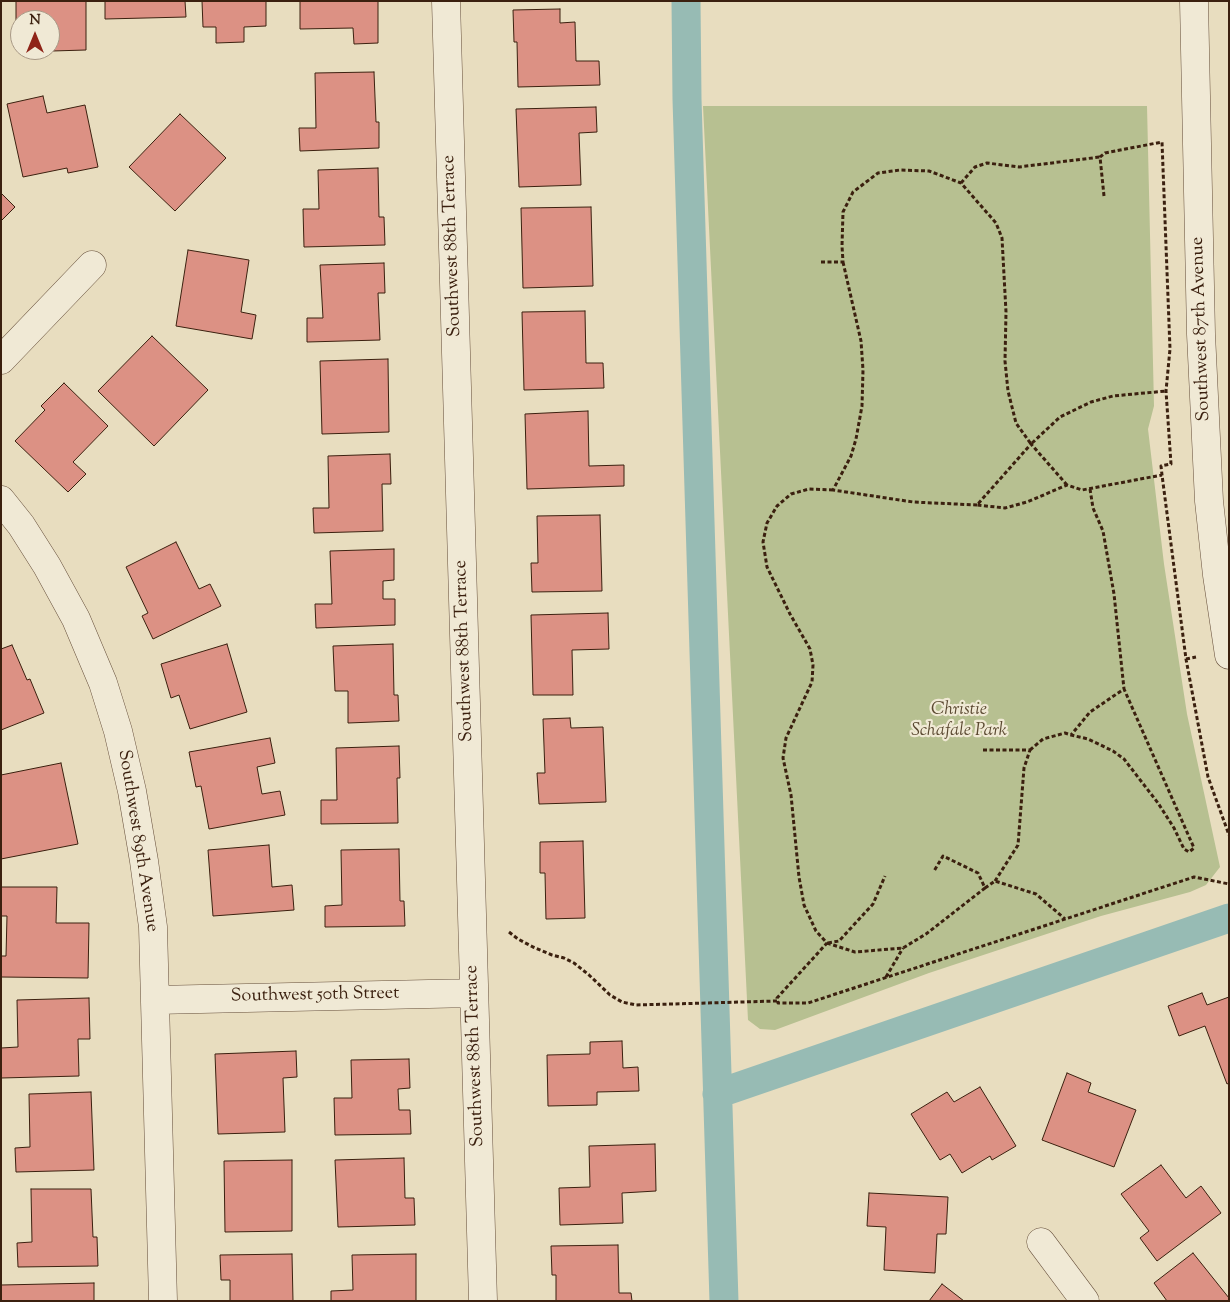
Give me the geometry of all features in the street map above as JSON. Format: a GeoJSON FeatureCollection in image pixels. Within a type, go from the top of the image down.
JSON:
{"type":"FeatureCollection","features":[{"type":"Feature","properties":{"kind":"street","name":"Southwest 88th Terrace"},"geometry":{"type":"LineString","coordinates":[[446,1],[483,1301]]}},
{"type":"Feature","properties":{"kind":"street","name":"Southwest 87th Avenue"},"geometry":{"type":"LineString","coordinates":[[1194,1],[1201,334],[1209,501],[1223,575],[1229,654]]}},
{"type":"Feature","properties":{"kind":"street"},"geometry":{"type":"LineString","coordinates":[[1,360],[92,265]]}},
{"type":"Feature","properties":{"kind":"street","name":"Southwest 89th Avenue"},"geometry":{"type":"LineString","coordinates":[[1,500],[21,525],[47,566],[76,619],[103,684],[118,731],[132,791],[153,928],[163,1301]]}},
{"type":"Feature","properties":{"kind":"street","name":"Southwest 50th Street"},"geometry":{"type":"LineString","coordinates":[[155,1000],[474,993]]}},
{"type":"Feature","properties":{"kind":"street"},"geometry":{"type":"LineString","coordinates":[[1041,1242],[1085,1301]]}},
{"type":"Feature","properties":{"kind":"path"},"geometry":{"type":"LineString","coordinates":[[961,183],[975,167],[987,163],[1019,167],[1100,157],[1105,153],[1162,142],[1170,349],[1166,391],[1171,464],[1162,466],[1162,475],[1186,659],[1208,777],[1229,835]]}},
{"type":"Feature","properties":{"kind":"path"},"geometry":{"type":"LineString","coordinates":[[1100,157],[1104,196]]}},
{"type":"Feature","properties":{"kind":"path"},"geometry":{"type":"LineString","coordinates":[[833,490],[850,456],[856,439],[862,406],[863,370],[860,341],[843,262],[843,212],[854,192],[878,173],[900,170],[929,171],[961,183],[996,223],[1002,238],[1006,312],[1005,361],[1008,391],[1016,423],[1031,444],[1067,485],[1082,490],[1162,475]]}},
{"type":"Feature","properties":{"kind":"path"},"geometry":{"type":"LineString","coordinates":[[821,262],[843,262]]}},
{"type":"Feature","properties":{"kind":"path"},"geometry":{"type":"LineString","coordinates":[[977,505],[1031,444],[1060,417],[1091,402],[1113,396],[1166,391]]}},
{"type":"Feature","properties":{"kind":"path"},"geometry":{"type":"LineString","coordinates":[[1067,485],[1027,502],[1005,508],[913,502],[833,490],[809,489],[791,494],[777,506],[767,523],[763,542],[767,567],[810,649],[813,665],[812,682],[786,738],[783,758],[791,795],[799,877],[804,905],[816,931],[827,943],[855,952],[903,948],[926,934],[994,881],[1018,845],[1024,768],[1030,750],[1043,739],[1065,733],[1088,739],[1124,759],[1158,803],[1174,828],[1184,849],[1189,852],[1194,848],[1124,689],[1114,594],[1103,531],[1093,508],[1090,488]]}},
{"type":"Feature","properties":{"kind":"path"},"geometry":{"type":"LineString","coordinates":[[1186,659],[1196,657]]}},
{"type":"Feature","properties":{"kind":"path"},"geometry":{"type":"LineString","coordinates":[[1071,735],[1090,712],[1124,689]]}},
{"type":"Feature","properties":{"kind":"path"},"geometry":{"type":"LineString","coordinates":[[983,750],[1030,750]]}},
{"type":"Feature","properties":{"kind":"path"},"geometry":{"type":"LineString","coordinates":[[934,871],[943,856],[978,873],[985,888]]}},
{"type":"Feature","properties":{"kind":"path"},"geometry":{"type":"LineString","coordinates":[[778,1001],[778,998],[827,943],[839,941],[874,904],[885,876]]}},
{"type":"Feature","properties":{"kind":"path"},"geometry":{"type":"LineString","coordinates":[[509,932],[533,947],[574,963],[610,995],[622,1002],[636,1005],[778,1001],[778,1003],[808,1003],[1194,877],[1229,884]]}},
{"type":"Feature","properties":{"kind":"path"},"geometry":{"type":"LineString","coordinates":[[994,881],[1036,894],[1065,919]]}},
{"type":"Feature","properties":{"kind":"path"},"geometry":{"type":"LineString","coordinates":[[886,978],[903,948]]}},
{"type":"Feature","properties":{"kind":"green space","name":"Christie Schafale Park"},"geometry":{"type":"Polygon","coordinates":[[[703,106],[1147,106],[1154,406],[1148,429],[1164,564],[1187,714],[1220,867],[1206,885],[1190,892],[1101,916],[929,973],[775,1030],[760,1029],[748,1020],[703,106]]]}},
{"type":"Feature","properties":{"kind":"building"},"geometry":{"type":"Polygon","coordinates":[[[16,1],[86,1],[86,50],[60,51],[60,10],[16,10],[16,1]]]}},
{"type":"Feature","properties":{"kind":"building"},"geometry":{"type":"Polygon","coordinates":[[[105,1],[185,1],[186,17],[105,19],[105,1]]]}},
{"type":"Feature","properties":{"kind":"building"},"geometry":{"type":"Polygon","coordinates":[[[202,1],[266,1],[266,26],[244,27],[244,42],[216,43],[216,27],[203,27],[202,1]]]}},
{"type":"Feature","properties":{"kind":"building"},"geometry":{"type":"Polygon","coordinates":[[[300,1],[378,1],[378,43],[354,44],[353,28],[300,29],[300,1]]]}},
{"type":"Feature","properties":{"kind":"building"},"geometry":{"type":"Polygon","coordinates":[[[560,9],[560,23],[575,22],[576,61],[599,61],[600,85],[518,87],[517,42],[514,42],[513,10],[560,9]]]}},
{"type":"Feature","properties":{"kind":"building"},"geometry":{"type":"Polygon","coordinates":[[[374,72],[376,122],[379,122],[379,148],[300,151],[299,128],[316,128],[315,73],[374,72]]]}},
{"type":"Feature","properties":{"kind":"building"},"geometry":{"type":"Polygon","coordinates":[[[43,96],[47,113],[85,105],[98,167],[68,173],[67,168],[23,177],[7,104],[43,96]]]}},
{"type":"Feature","properties":{"kind":"building"},"geometry":{"type":"Polygon","coordinates":[[[596,107],[597,132],[579,133],[581,185],[519,187],[516,109],[596,107]]]}},
{"type":"Feature","properties":{"kind":"building"},"geometry":{"type":"Polygon","coordinates":[[[180,114],[226,158],[175,211],[129,167],[180,114]]]}},
{"type":"Feature","properties":{"kind":"building"},"geometry":{"type":"Polygon","coordinates":[[[378,168],[379,217],[384,217],[385,245],[304,247],[303,209],[319,209],[318,170],[378,168]]]}},
{"type":"Feature","properties":{"kind":"building"},"geometry":{"type":"Polygon","coordinates":[[[1,193],[15,207],[1,221],[1,193]]]}},
{"type":"Feature","properties":{"kind":"building"},"geometry":{"type":"Polygon","coordinates":[[[591,207],[593,286],[523,288],[521,208],[591,207]]]}},
{"type":"Feature","properties":{"kind":"building"},"geometry":{"type":"Polygon","coordinates":[[[188,250],[249,260],[241,312],[256,315],[252,339],[176,326],[188,250]]]}},
{"type":"Feature","properties":{"kind":"building"},"geometry":{"type":"Polygon","coordinates":[[[384,263],[385,293],[378,293],[380,340],[307,342],[307,318],[323,318],[320,265],[384,263]]]}},
{"type":"Feature","properties":{"kind":"building"},"geometry":{"type":"Polygon","coordinates":[[[585,311],[586,363],[603,363],[604,388],[524,390],[522,312],[585,311]]]}},
{"type":"Feature","properties":{"kind":"building"},"geometry":{"type":"Polygon","coordinates":[[[152,336],[208,390],[154,446],[98,391],[152,336]]]}},
{"type":"Feature","properties":{"kind":"building"},"geometry":{"type":"Polygon","coordinates":[[[388,359],[389,432],[322,434],[320,361],[388,359]]]}},
{"type":"Feature","properties":{"kind":"building"},"geometry":{"type":"Polygon","coordinates":[[[64,383],[108,426],[73,462],[86,474],[68,492],[15,441],[45,410],[41,406],[64,383]]]}},
{"type":"Feature","properties":{"kind":"building"},"geometry":{"type":"Polygon","coordinates":[[[588,411],[589,466],[624,465],[624,486],[527,489],[525,414],[588,411]]]}},
{"type":"Feature","properties":{"kind":"building"},"geometry":{"type":"Polygon","coordinates":[[[390,454],[391,484],[382,484],[383,531],[314,533],[313,508],[329,508],[328,456],[390,454]]]}},
{"type":"Feature","properties":{"kind":"building"},"geometry":{"type":"Polygon","coordinates":[[[600,515],[602,591],[532,592],[531,563],[538,563],[537,516],[600,515]]]}},
{"type":"Feature","properties":{"kind":"building"},"geometry":{"type":"Polygon","coordinates":[[[176,542],[199,589],[210,584],[221,606],[153,639],[142,616],[148,613],[126,567],[176,542]]]}},
{"type":"Feature","properties":{"kind":"building"},"geometry":{"type":"Polygon","coordinates":[[[394,549],[394,580],[383,581],[383,599],[395,599],[395,625],[316,628],[315,604],[332,604],[330,551],[394,549]]]}},
{"type":"Feature","properties":{"kind":"building"},"geometry":{"type":"Polygon","coordinates":[[[608,613],[609,649],[572,650],[573,695],[533,695],[531,615],[608,613]]]}},
{"type":"Feature","properties":{"kind":"building"},"geometry":{"type":"Polygon","coordinates":[[[227,644],[247,712],[190,729],[179,695],[171,698],[161,664],[227,644]]]}},
{"type":"Feature","properties":{"kind":"building"},"geometry":{"type":"Polygon","coordinates":[[[393,644],[394,695],[398,695],[399,721],[348,723],[348,691],[335,691],[333,646],[393,644]]]}},
{"type":"Feature","properties":{"kind":"building"},"geometry":{"type":"Polygon","coordinates":[[[12,645],[27,680],[30,679],[44,713],[1,730],[1,649],[12,645]]]}},
{"type":"Feature","properties":{"kind":"building"},"geometry":{"type":"Polygon","coordinates":[[[570,718],[571,728],[603,727],[606,802],[539,804],[537,773],[545,773],[543,719],[570,718]]]}},
{"type":"Feature","properties":{"kind":"building"},"geometry":{"type":"Polygon","coordinates":[[[270,738],[275,763],[257,767],[262,794],[280,791],[285,815],[209,829],[201,786],[196,787],[189,752],[270,738]]]}},
{"type":"Feature","properties":{"kind":"building"},"geometry":{"type":"Polygon","coordinates":[[[399,746],[400,778],[397,778],[398,823],[321,824],[321,800],[337,800],[336,748],[399,746]]]}},
{"type":"Feature","properties":{"kind":"building"},"geometry":{"type":"Polygon","coordinates":[[[61,763],[78,844],[1,859],[1,775],[61,763]]]}},
{"type":"Feature","properties":{"kind":"building"},"geometry":{"type":"Polygon","coordinates":[[[583,841],[585,918],[546,919],[545,873],[540,873],[540,842],[583,841]]]}},
{"type":"Feature","properties":{"kind":"building"},"geometry":{"type":"Polygon","coordinates":[[[269,845],[272,887],[292,885],[294,910],[213,916],[208,850],[269,845]]]}},
{"type":"Feature","properties":{"kind":"building"},"geometry":{"type":"Polygon","coordinates":[[[399,849],[400,901],[404,901],[405,926],[325,927],[325,906],[342,905],[341,850],[399,849]]]}},
{"type":"Feature","properties":{"kind":"building"},"geometry":{"type":"Polygon","coordinates":[[[1,887],[57,887],[56,923],[89,923],[88,978],[1,977],[1,956],[6,956],[7,916],[1,916],[1,887]]]}},
{"type":"Feature","properties":{"kind":"building"},"geometry":{"type":"Polygon","coordinates":[[[1202,993],[1207,1005],[1229,997],[1229,1083],[1227,1084],[1205,1026],[1179,1036],[1168,1006],[1202,993]]]}},
{"type":"Feature","properties":{"kind":"building"},"geometry":{"type":"Polygon","coordinates":[[[89,998],[90,1039],[78,1039],[79,1076],[1,1078],[1,1048],[18,1047],[17,1000],[89,998]]]}},
{"type":"Feature","properties":{"kind":"building"},"geometry":{"type":"Polygon","coordinates":[[[622,1041],[623,1068],[638,1067],[639,1091],[597,1092],[597,1105],[548,1106],[547,1055],[590,1054],[590,1042],[622,1041]]]}},
{"type":"Feature","properties":{"kind":"building"},"geometry":{"type":"Polygon","coordinates":[[[296,1051],[297,1077],[283,1078],[285,1132],[218,1134],[215,1054],[296,1051]]]}},
{"type":"Feature","properties":{"kind":"building"},"geometry":{"type":"Polygon","coordinates":[[[409,1059],[410,1088],[398,1089],[399,1110],[410,1110],[411,1134],[335,1135],[334,1098],[352,1098],[351,1060],[409,1059]]]}},
{"type":"Feature","properties":{"kind":"building"},"geometry":{"type":"Polygon","coordinates":[[[1067,1073],[1091,1083],[1088,1092],[1136,1110],[1114,1167],[1042,1140],[1067,1073]]]}},
{"type":"Feature","properties":{"kind":"building"},"geometry":{"type":"Polygon","coordinates":[[[980,1087],[1016,1146],[992,1160],[990,1156],[962,1173],[950,1154],[940,1160],[911,1114],[947,1092],[954,1102],[980,1087]]]}},
{"type":"Feature","properties":{"kind":"building"},"geometry":{"type":"Polygon","coordinates":[[[91,1092],[94,1170],[16,1172],[15,1148],[30,1147],[29,1094],[91,1092]]]}},
{"type":"Feature","properties":{"kind":"building"},"geometry":{"type":"Polygon","coordinates":[[[655,1144],[656,1191],[622,1193],[623,1223],[560,1225],[559,1188],[590,1187],[589,1146],[655,1144]]]}},
{"type":"Feature","properties":{"kind":"building"},"geometry":{"type":"Polygon","coordinates":[[[404,1158],[405,1198],[414,1198],[415,1225],[338,1227],[335,1160],[404,1158]]]}},
{"type":"Feature","properties":{"kind":"building"},"geometry":{"type":"Polygon","coordinates":[[[292,1160],[292,1231],[225,1232],[224,1161],[292,1160]]]}},
{"type":"Feature","properties":{"kind":"building"},"geometry":{"type":"Polygon","coordinates":[[[1161,1165],[1186,1198],[1201,1186],[1221,1213],[1157,1261],[1140,1238],[1149,1231],[1121,1194],[1161,1165]]]}},
{"type":"Feature","properties":{"kind":"building"},"geometry":{"type":"Polygon","coordinates":[[[31,1189],[91,1189],[93,1237],[97,1237],[98,1266],[18,1267],[17,1243],[32,1242],[31,1189]]]}},
{"type":"Feature","properties":{"kind":"building"},"geometry":{"type":"Polygon","coordinates":[[[869,1193],[948,1197],[946,1234],[937,1234],[935,1273],[884,1270],[886,1227],[867,1226],[869,1193]]]}},
{"type":"Feature","properties":{"kind":"building"},"geometry":{"type":"Polygon","coordinates":[[[618,1245],[619,1293],[631,1293],[632,1301],[556,1301],[556,1275],[552,1275],[551,1246],[618,1245]]]}},
{"type":"Feature","properties":{"kind":"building"},"geometry":{"type":"Polygon","coordinates":[[[1193,1253],[1229,1298],[1229,1301],[1167,1301],[1154,1283],[1193,1253]]]}},
{"type":"Feature","properties":{"kind":"building"},"geometry":{"type":"Polygon","coordinates":[[[292,1254],[293,1301],[230,1301],[230,1280],[221,1280],[220,1255],[292,1254]]]}},
{"type":"Feature","properties":{"kind":"building"},"geometry":{"type":"Polygon","coordinates":[[[416,1254],[416,1301],[331,1301],[331,1291],[353,1290],[352,1255],[416,1254]]]}},
{"type":"Feature","properties":{"kind":"building"},"geometry":{"type":"Polygon","coordinates":[[[94,1283],[94,1301],[1,1301],[1,1285],[94,1283]]]}},
{"type":"Feature","properties":{"kind":"building"},"geometry":{"type":"Polygon","coordinates":[[[942,1284],[964,1301],[929,1301],[942,1284]]]}},
{"type":"Feature","properties":{"kind":"waterway"},"geometry":{"type":"LineString","coordinates":[[686,1],[687,99],[724,1301]]}},
{"type":"Feature","properties":{"kind":"waterway"},"geometry":{"type":"LineString","coordinates":[[717,1094],[1229,918]]}}]}
